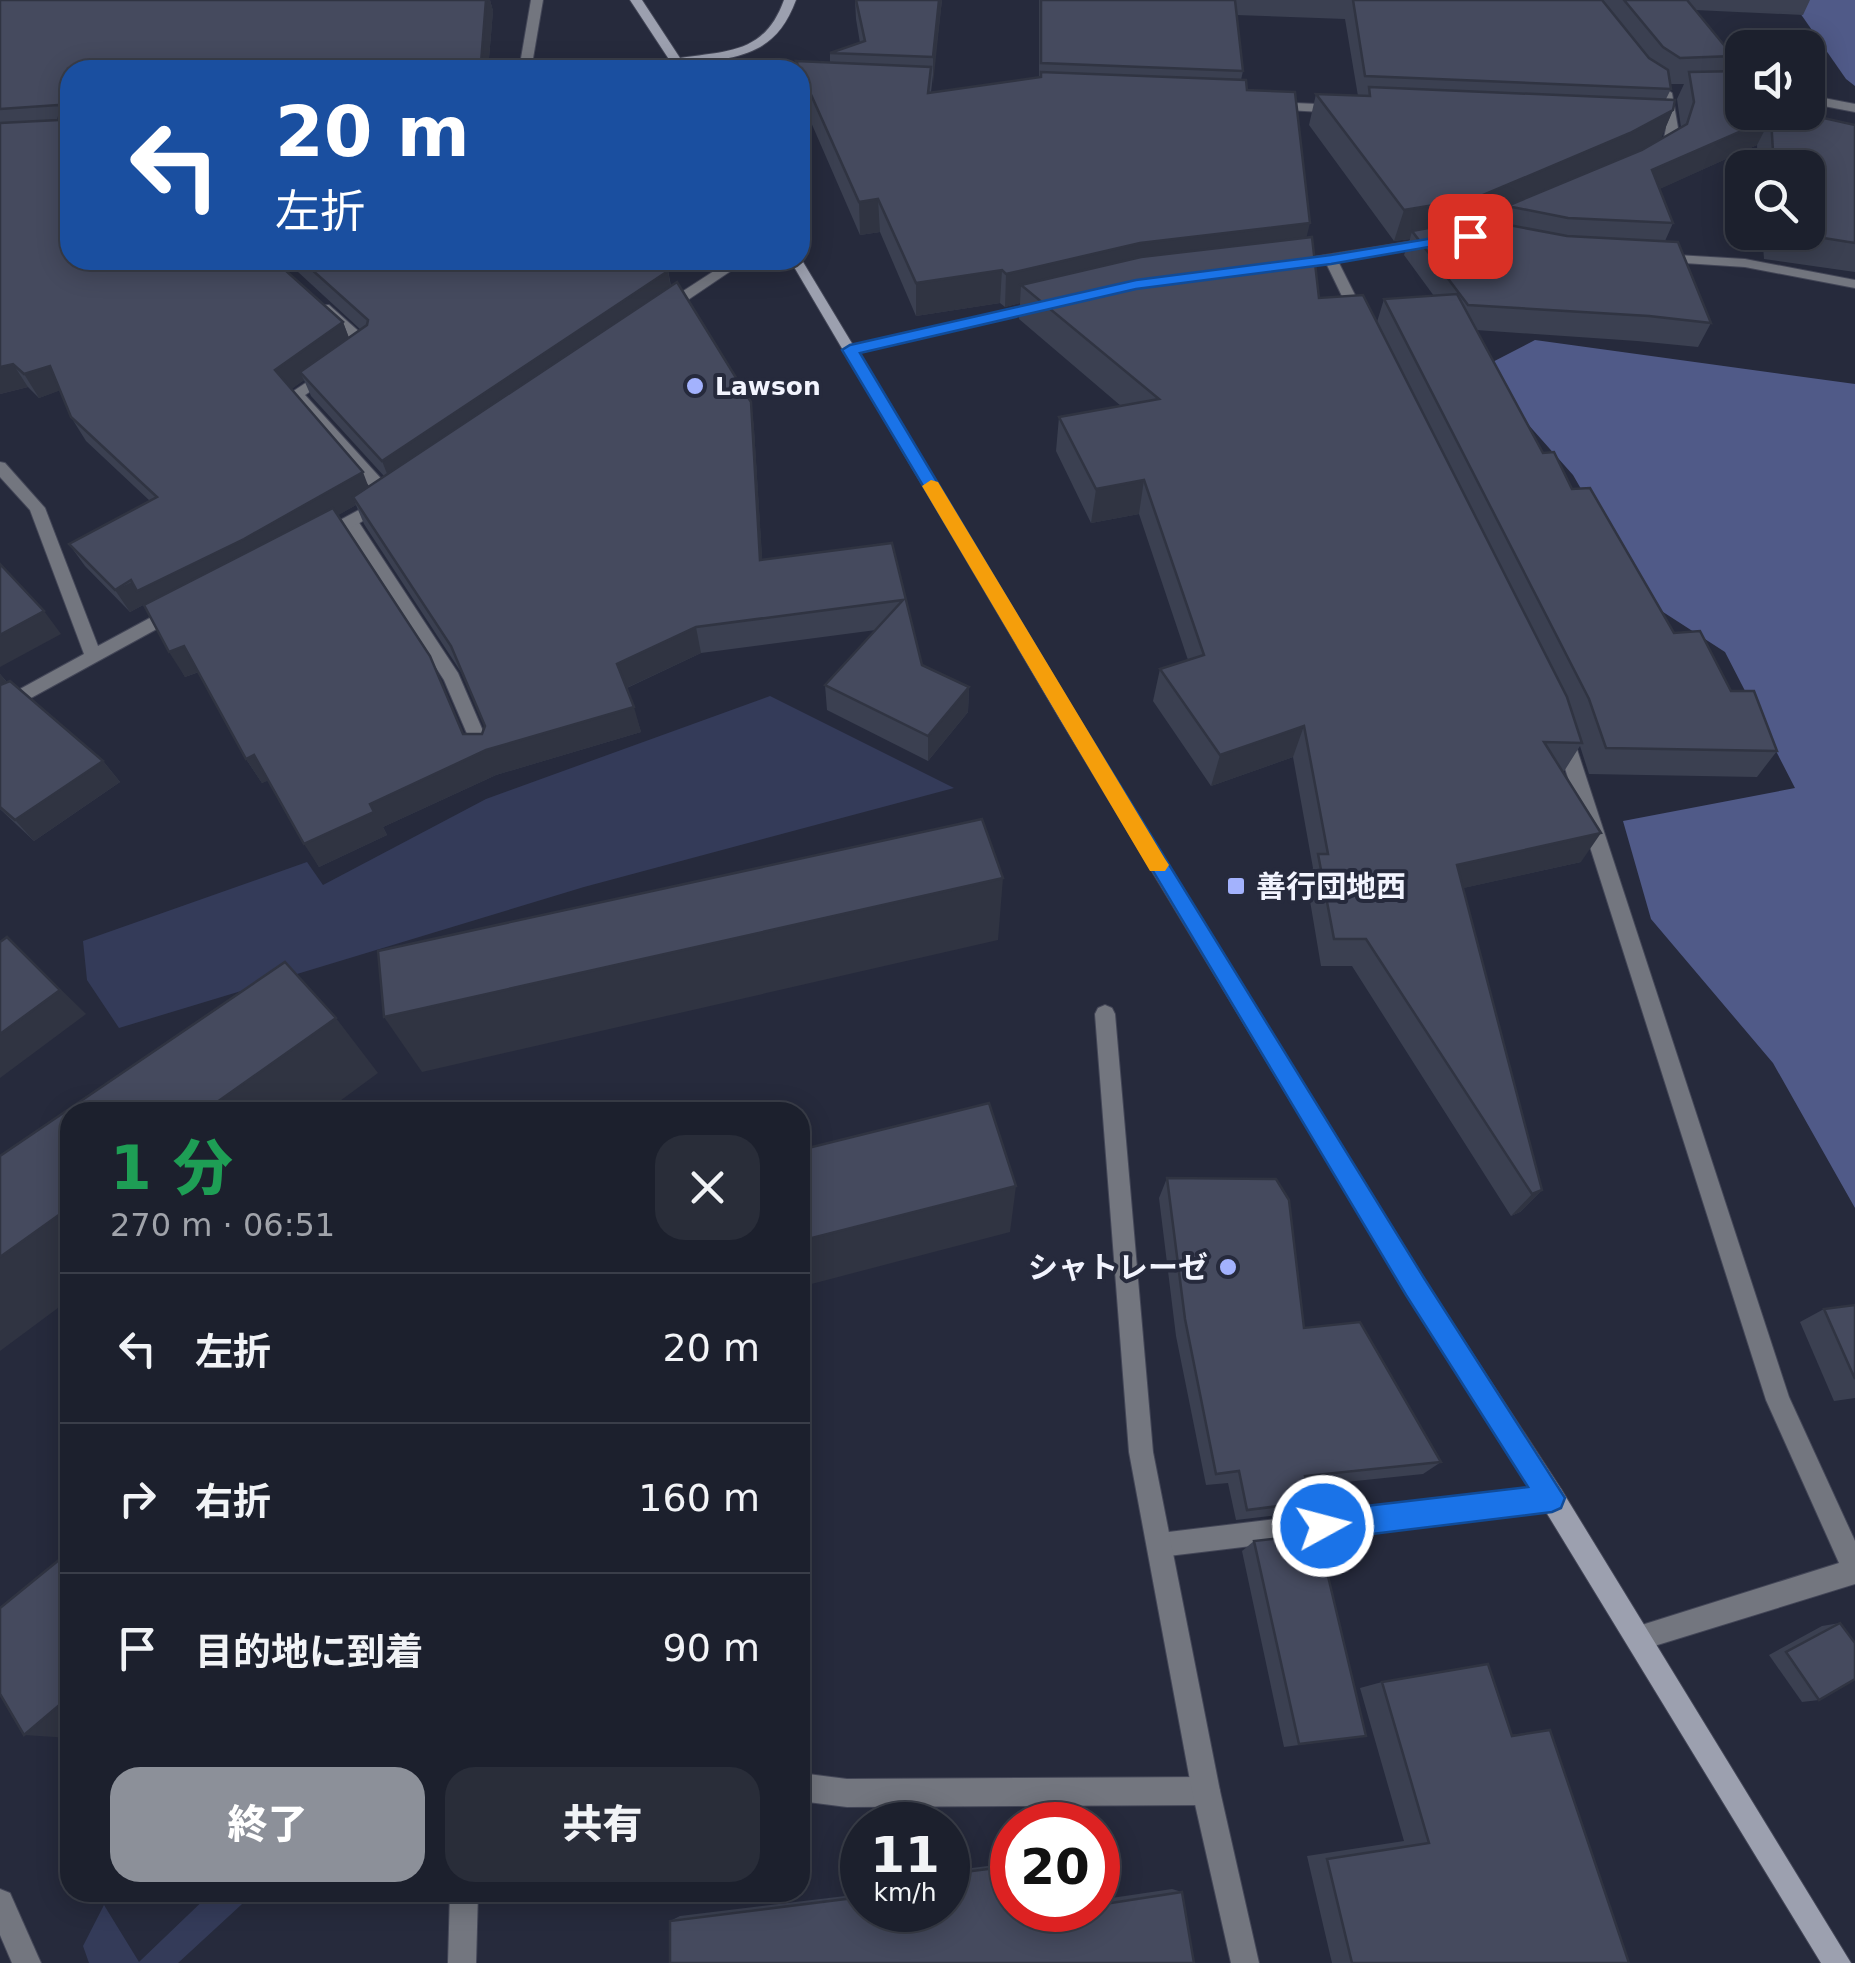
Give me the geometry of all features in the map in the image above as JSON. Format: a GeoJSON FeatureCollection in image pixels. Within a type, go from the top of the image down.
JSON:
{"type":"FeatureCollection","features":[{"type":"Feature","properties":{"kind":"street"},"geometry":{"type":"LineString","coordinates":[[526,60],[537,0]]}},
{"type":"Feature","properties":{"kind":"street"},"geometry":{"type":"LineString","coordinates":[[636,0],[676,60]]}},
{"type":"Feature","properties":{"kind":"street"},"geometry":{"type":"LineString","coordinates":[[704,60],[766,42],[778,32],[790,0]]}},
{"type":"Feature","properties":{"kind":"street"},"geometry":{"type":"LineString","coordinates":[[1639,162],[1669,145],[1671,123],[1660,88],[1685,91]]}},
{"type":"Feature","properties":{"kind":"street"},"geometry":{"type":"LineString","coordinates":[[1825,102],[1855,108]]}},
{"type":"Feature","properties":{"kind":"street"},"geometry":{"type":"LineString","coordinates":[[1263,106],[1360,110]]}},
{"type":"Feature","properties":{"kind":"street"},"geometry":{"type":"LineString","coordinates":[[1652,122],[1671,123]]}},
{"type":"Feature","properties":{"kind":"street"},"geometry":{"type":"LineString","coordinates":[[1272,267],[1452,239]]}},
{"type":"Feature","properties":{"kind":"street"},"geometry":{"type":"LineString","coordinates":[[1651,258],[1745,262],[1855,284]]}},
{"type":"Feature","properties":{"kind":"street"},"geometry":{"type":"LineString","coordinates":[[1331,260],[1374,346]]}},
{"type":"Feature","properties":{"kind":"street"},"geometry":{"type":"LineString","coordinates":[[652,318],[725,270]]}},
{"type":"Feature","properties":{"kind":"street"},"geometry":{"type":"LineString","coordinates":[[803,270],[1066,714],[1404,1270],[1552,1498],[1838,1963]]}},
{"type":"Feature","properties":{"kind":"street"},"geometry":{"type":"LineString","coordinates":[[316,302],[368,346],[353,356]]}},
{"type":"Feature","properties":{"kind":"street"},"geometry":{"type":"LineString","coordinates":[[850,350],[1050,304]]}},
{"type":"Feature","properties":{"kind":"street"},"geometry":{"type":"LineString","coordinates":[[339,365],[296,394],[389,498]]}},
{"type":"Feature","properties":{"kind":"street"},"geometry":{"type":"LineString","coordinates":[[0,467],[37,508],[92,654]]}},
{"type":"Feature","properties":{"kind":"street"},"geometry":{"type":"LineString","coordinates":[[315,540],[405,488]]}},
{"type":"Feature","properties":{"kind":"street"},"geometry":{"type":"LineString","coordinates":[[350,522],[452,678],[482,752]]}},
{"type":"Feature","properties":{"kind":"street"},"geometry":{"type":"LineString","coordinates":[[0,708],[92,654],[195,602]]}},
{"type":"Feature","properties":{"kind":"street"},"geometry":{"type":"LineString","coordinates":[[1552,709],[1778,1400],[1855,1570],[1638,1638]]}},
{"type":"Feature","properties":{"kind":"street"},"geometry":{"type":"LineString","coordinates":[[1105,1014],[1142,1452],[1206,1790],[1245,1963]]}},
{"type":"Feature","properties":{"kind":"street"},"geometry":{"type":"LineString","coordinates":[[1160,1545],[1552,1498]]}},
{"type":"Feature","properties":{"kind":"street"},"geometry":{"type":"LineString","coordinates":[[810,1789],[847,1792],[1206,1790]]}},
{"type":"Feature","properties":{"kind":"street"},"geometry":{"type":"LineString","coordinates":[[462,1963],[464,1902]]}},
{"type":"Feature","properties":{"kind":"street"},"geometry":{"type":"LineString","coordinates":[[0,1903],[27,1963]]}},
{"type":"Feature","properties":{"kind":"shaded area"},"geometry":{"type":"Polygon","coordinates":[[[1791,0],[1855,0],[1855,86],[1825,49],[1825,30],[1812,30],[1791,0]]]}},
{"type":"Feature","properties":{"kind":"shaded area"},"geometry":{"type":"Polygon","coordinates":[[[1535,340],[1855,384],[1855,1208],[1773,1063],[1651,919],[1623,821],[1795,788],[1725,652],[1646,601],[1573,475],[1479,369],[1535,340]]]}},
{"type":"Feature","properties":{"kind":"shaded area"},"geometry":{"type":"Polygon","coordinates":[[[770,696],[954,788],[584,887],[119,1028],[87,980],[83,941],[307,862],[323,885],[486,799],[770,696]]]}},
{"type":"Feature","properties":{"kind":"shaded area"},"geometry":{"type":"Polygon","coordinates":[[[202,1902],[244,1902],[178,1963],[89,1963],[83,1946],[104,1905],[139,1962],[202,1902]]]}},
{"type":"Feature","properties":{"kind":"building"},"geometry":{"type":"Polygon","coordinates":[[[0,0],[486,0],[481,60],[60,60],[60,106],[0,109],[0,0]]]}},
{"type":"Feature","properties":{"kind":"building"},"geometry":{"type":"Polygon","coordinates":[[[856,0],[939,0],[933,57],[830,53],[865,41],[856,0]]]}},
{"type":"Feature","properties":{"kind":"building"},"geometry":{"type":"Polygon","coordinates":[[[1041,0],[1235,0],[1243,71],[1041,63],[1041,0]]]}},
{"type":"Feature","properties":{"kind":"building"},"geometry":{"type":"Polygon","coordinates":[[[1353,0],[1602,0],[1649,58],[1668,70],[1671,89],[1365,76],[1353,0]]]}},
{"type":"Feature","properties":{"kind":"building"},"geometry":{"type":"Polygon","coordinates":[[[1624,0],[1687,0],[1725,46],[1725,56],[1680,58],[1663,47],[1624,0]]]}},
{"type":"Feature","properties":{"kind":"building"},"geometry":{"type":"Polygon","coordinates":[[[810,62],[931,67],[928,93],[1041,77],[1041,72],[1246,80],[1247,90],[1295,92],[1310,223],[1140,243],[1006,274],[1002,270],[916,283],[878,199],[859,202],[810,92],[810,62]]]}},
{"type":"Feature","properties":{"kind":"building"},"geometry":{"type":"Polygon","coordinates":[[[1725,71],[1725,130],[1744,130],[1652,170],[1673,223],[1568,218],[1507,206],[1642,150],[1687,124],[1694,102],[1689,72],[1725,71]]]}},
{"type":"Feature","properties":{"kind":"building"},"geometry":{"type":"Polygon","coordinates":[[[1369,87],[1675,100],[1673,110],[1630,133],[1476,198],[1404,210],[1316,94],[1370,96],[1369,87]]]}},
{"type":"Feature","properties":{"kind":"building"},"geometry":{"type":"Polygon","coordinates":[[[60,114],[60,270],[285,270],[343,322],[275,370],[363,472],[244,539],[137,591],[131,580],[115,590],[69,544],[157,497],[71,417],[50,366],[24,374],[13,364],[0,367],[0,123],[58,120],[60,114]]]}},
{"type":"Feature","properties":{"kind":"building"},"geometry":{"type":"Polygon","coordinates":[[[1825,118],[1855,125],[1855,243],[1825,238],[1825,150],[1773,150],[1772,130],[1825,130],[1825,118]]]}},
{"type":"Feature","properties":{"kind":"building"},"geometry":{"type":"Polygon","coordinates":[[[1477,219],[1567,236],[1678,242],[1711,323],[1468,305],[1412,231],[1477,219]]]}},
{"type":"Feature","properties":{"kind":"building"},"geometry":{"type":"Polygon","coordinates":[[[1312,237],[1319,298],[1363,295],[1567,697],[1582,743],[1544,742],[1601,833],[1457,865],[1542,1190],[1532,1194],[1366,939],[1334,939],[1318,854],[1328,854],[1304,726],[1220,755],[1160,669],[1204,655],[1144,480],[1096,489],[1059,417],[1159,399],[1021,285],[1141,257],[1312,237]]]}},
{"type":"Feature","properties":{"kind":"building"},"geometry":{"type":"Polygon","coordinates":[[[312,270],[668,271],[382,461],[300,372],[367,325],[368,320],[312,270]]]}},
{"type":"Feature","properties":{"kind":"building"},"geometry":{"type":"Polygon","coordinates":[[[677,282],[751,402],[760,560],[892,543],[922,665],[969,687],[928,736],[825,685],[903,600],[696,627],[617,664],[634,707],[486,750],[370,804],[374,812],[304,844],[254,755],[246,759],[184,646],[169,652],[144,605],[333,508],[430,656],[463,734],[482,734],[485,726],[451,646],[353,497],[677,282]]]}},
{"type":"Feature","properties":{"kind":"building"},"geometry":{"type":"Polygon","coordinates":[[[1457,294],[1543,453],[1554,452],[1572,489],[1590,488],[1674,633],[1700,631],[1731,691],[1754,691],[1777,751],[1606,748],[1589,699],[1384,299],[1457,294]]]}},
{"type":"Feature","properties":{"kind":"building"},"geometry":{"type":"Polygon","coordinates":[[[0,564],[44,611],[0,635],[0,564]]]}},
{"type":"Feature","properties":{"kind":"building"},"geometry":{"type":"Polygon","coordinates":[[[10,681],[103,761],[15,820],[0,807],[0,685],[10,681]]]}},
{"type":"Feature","properties":{"kind":"building"},"geometry":{"type":"Polygon","coordinates":[[[982,819],[1003,878],[384,1017],[378,951],[982,819]]]}},
{"type":"Feature","properties":{"kind":"building"},"geometry":{"type":"Polygon","coordinates":[[[7,937],[60,990],[0,1034],[0,942],[7,937]]]}},
{"type":"Feature","properties":{"kind":"building"},"geometry":{"type":"Polygon","coordinates":[[[285,962],[336,1018],[217,1102],[79,1102],[285,962]]]}},
{"type":"Feature","properties":{"kind":"building"},"geometry":{"type":"Polygon","coordinates":[[[989,1103],[1016,1186],[810,1238],[810,1148],[989,1103]]]}},
{"type":"Feature","properties":{"kind":"building"},"geometry":{"type":"Polygon","coordinates":[[[60,1115],[60,1214],[0,1257],[0,1156],[60,1115]]]}},
{"type":"Feature","properties":{"kind":"building"},"geometry":{"type":"Polygon","coordinates":[[[1167,1178],[1276,1179],[1289,1200],[1304,1328],[1360,1322],[1441,1462],[1305,1476],[1311,1502],[1247,1510],[1239,1471],[1216,1474],[1185,1319],[1167,1178]]]}},
{"type":"Feature","properties":{"kind":"building"},"geometry":{"type":"Polygon","coordinates":[[[1855,1305],[1855,1379],[1824,1309],[1855,1305]]]}},
{"type":"Feature","properties":{"kind":"building"},"geometry":{"type":"Polygon","coordinates":[[[1318,1534],[1366,1736],[1299,1744],[1254,1541],[1318,1534]]]}},
{"type":"Feature","properties":{"kind":"building"},"geometry":{"type":"Polygon","coordinates":[[[60,1559],[60,1704],[24,1735],[0,1694],[0,1608],[60,1559]]]}},
{"type":"Feature","properties":{"kind":"building"},"geometry":{"type":"Polygon","coordinates":[[[1840,1623],[1855,1643],[1855,1679],[1819,1700],[1786,1652],[1840,1623]]]}},
{"type":"Feature","properties":{"kind":"building"},"geometry":{"type":"Polygon","coordinates":[[[1488,1664],[1512,1736],[1550,1730],[1629,1963],[1352,1963],[1327,1859],[1429,1843],[1382,1682],[1488,1664]]]}},
{"type":"Feature","properties":{"kind":"building"},"geometry":{"type":"Polygon","coordinates":[[[990,1869],[990,1932],[1120,1932],[1120,1902],[1182,1892],[1194,1963],[670,1963],[670,1921],[840,1900],[840,1932],[970,1932],[970,1871],[990,1869]]]}},
{"type":"Feature","properties":{"kind":"slow traffic"},"geometry":{"type":"LineString","coordinates":[[931,486],[1158,865]]}},
{"type":"Feature","properties":{"kind":"place","name":"Lawson"},"geometry":{"type":"Point","coordinates":[695,386]}},
{"type":"Feature","properties":{"kind":"place","name":"善行団地西"},"geometry":{"type":"Point","coordinates":[1236,886]}},
{"type":"Feature","properties":{"kind":"place","name":"シャトレーゼ"},"geometry":{"type":"Point","coordinates":[1228,1267]}},
{"type":"Feature","properties":{"kind":"route"},"geometry":{"type":"LineString","coordinates":[[1323,1526],[1552,1498],[1415,1286],[1066,714],[850,350],[1136,284],[1331,260],[1470,236]]}}]}
